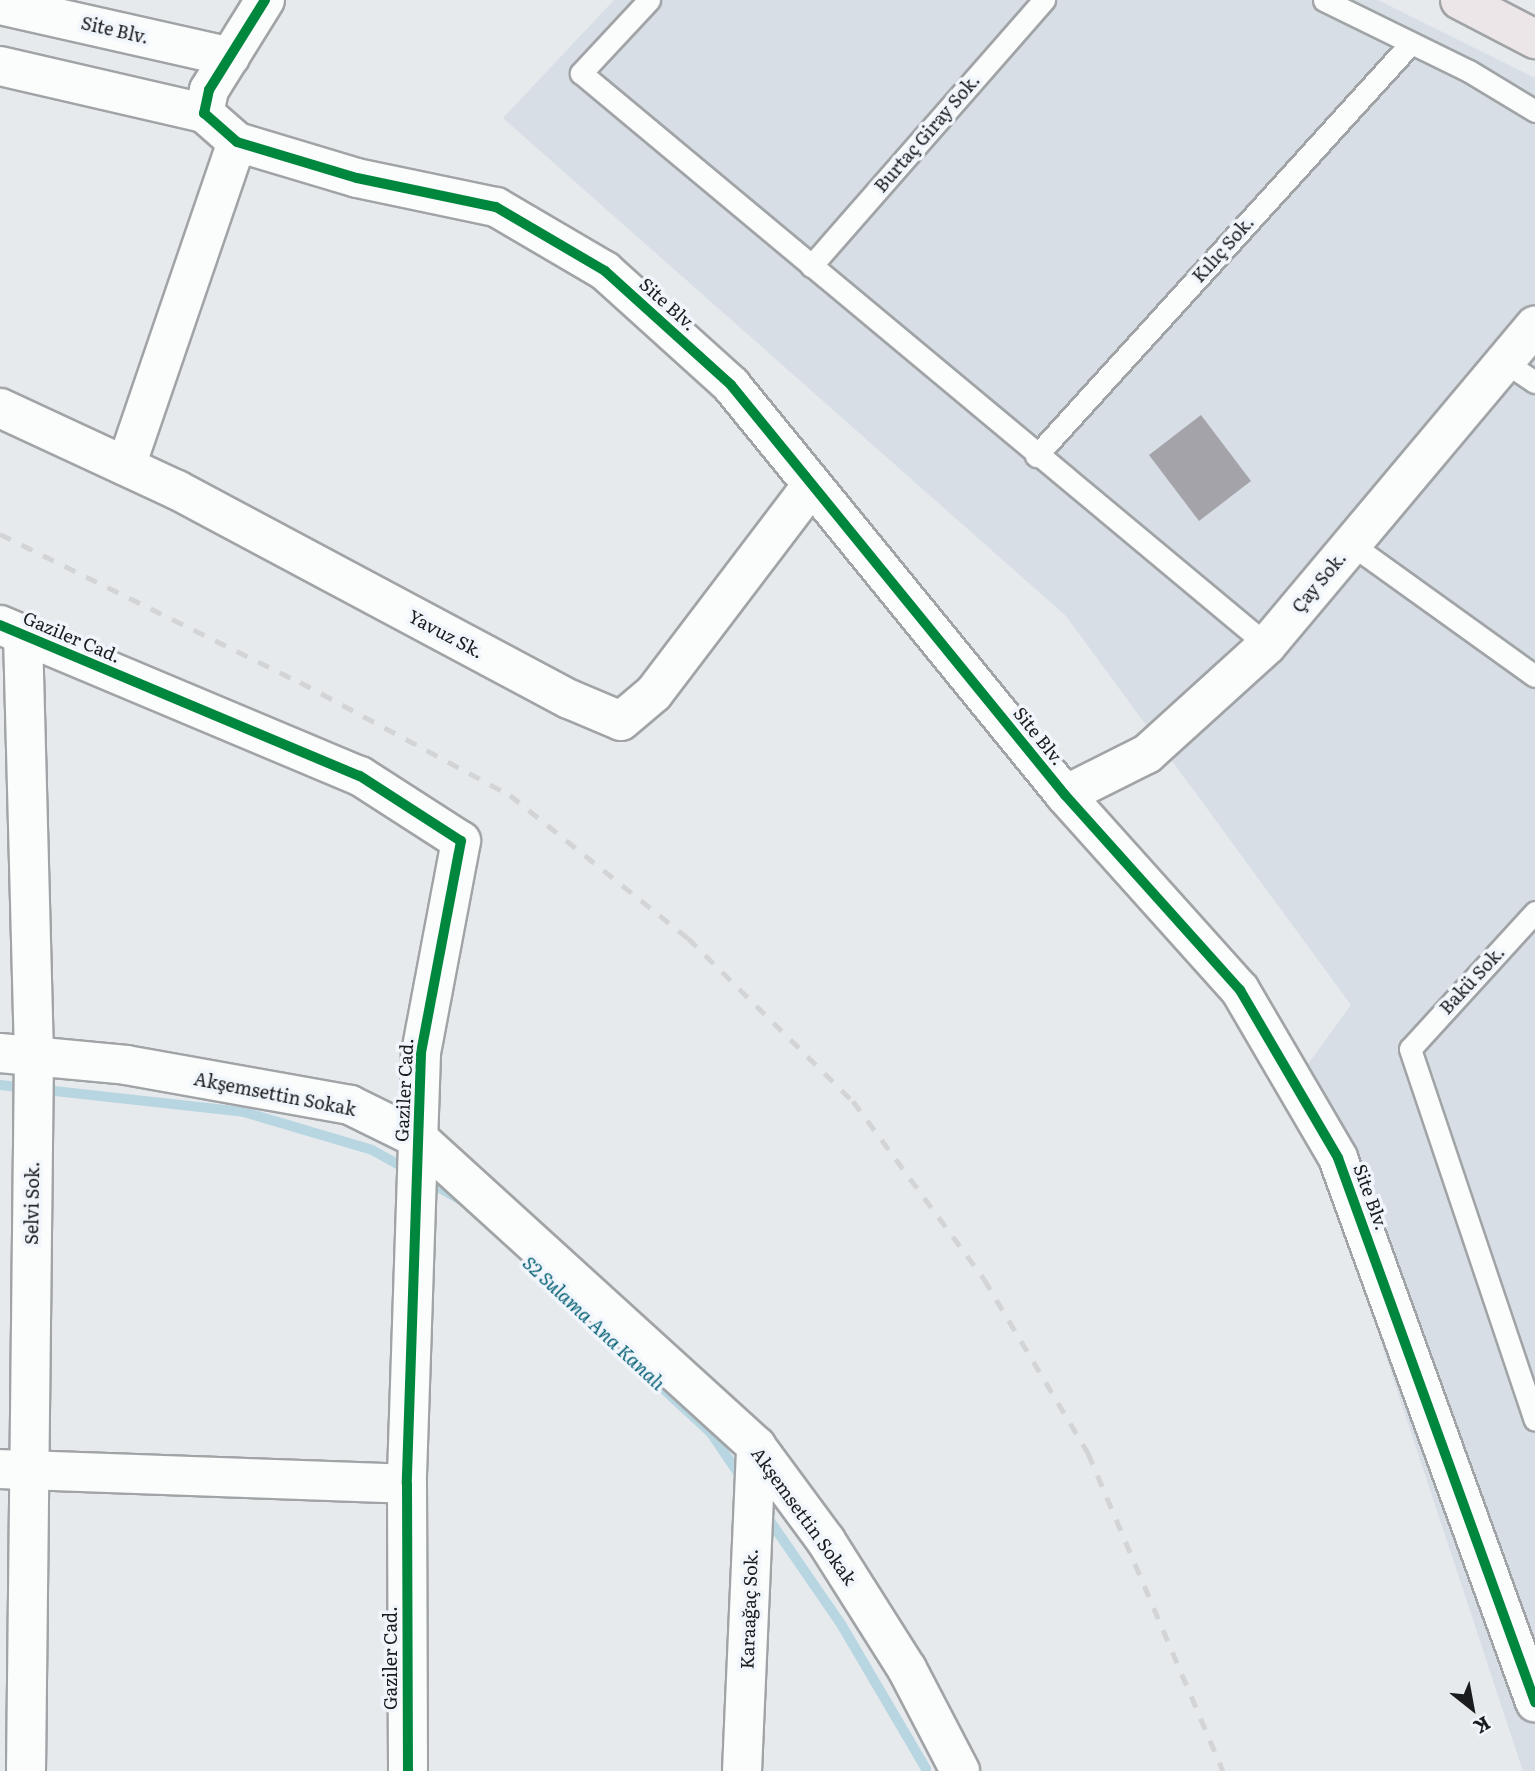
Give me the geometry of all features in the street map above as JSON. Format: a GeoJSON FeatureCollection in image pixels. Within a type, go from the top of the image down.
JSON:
{"type":"FeatureCollection","features":[{"type":"Feature","properties":{"kind":"main road"},"geometry":{"type":"LineString","coordinates":[[1460,0],[1535,39]]}},
{"type":"Feature","properties":{"kind":"street"},"geometry":{"type":"LineString","coordinates":[[206,102],[265,0]]}},
{"type":"Feature","properties":{"kind":"street","name":"Site Blv."},"geometry":{"type":"LineString","coordinates":[[0,5],[230,57]]}},
{"type":"Feature","properties":{"kind":"street","name":"Site Blv."},"geometry":{"type":"LineString","coordinates":[[0,66],[206,102],[237,142],[357,178],[496,207],[605,271],[731,385],[1065,795],[1240,990],[1338,1158],[1535,1702]]}},
{"type":"Feature","properties":{"kind":"street"},"geometry":{"type":"LineString","coordinates":[[125,466],[237,142]]}},
{"type":"Feature","properties":{"kind":"street","name":"Çay Sok."},"geometry":{"type":"LineString","coordinates":[[1065,795],[1147,754],[1267,645],[1351,544],[1520,372],[1535,326]]}},
{"type":"Feature","properties":{"kind":"street","name":"Yavuz Sk."},"geometry":{"type":"LineString","coordinates":[[0,408],[125,466],[569,699],[621,721],[654,694],[812,485]]}},
{"type":"Feature","properties":{"kind":"street","name":"Selvi Sok."},"geometry":{"type":"LineString","coordinates":[[11,630],[25,1071],[14,1469],[26,1771]]}},
{"type":"Feature","properties":{"kind":"street","name":"Gaziler Cad."},"geometry":{"type":"LineString","coordinates":[[11,630],[360,776],[461,841],[421,1053],[407,1484],[408,1771]]}},
{"type":"Feature","properties":{"kind":"street","name":"Akşemsettin Sokak"},"geometry":{"type":"LineString","coordinates":[[25,1071],[126,1065],[350,1105],[419,1139],[756,1446],[826,1541],[907,1669],[960,1771]]}},
{"type":"Feature","properties":{"kind":"street","name":"Karaağaç Sok."},"geometry":{"type":"LineString","coordinates":[[742,1771],[756,1446]]}},
{"type":"Feature","properties":{"kind":"street"},"geometry":{"type":"LineString","coordinates":[[14,1469],[407,1484]]}},
{"type":"Feature","properties":{"kind":"lane"},"geometry":{"type":"LineString","coordinates":[[649,0],[581,73],[1035,456],[1267,645]]}},
{"type":"Feature","properties":{"kind":"lane","name":"Burtaç Giray Sok."},"geometry":{"type":"LineString","coordinates":[[811,266],[1044,0]]}},
{"type":"Feature","properties":{"kind":"lane"},"geometry":{"type":"LineString","coordinates":[[1324,0],[1411,43],[1535,111]]}},
{"type":"Feature","properties":{"kind":"lane","name":"Kılıç Sok."},"geometry":{"type":"LineString","coordinates":[[1035,456],[1411,43]]}},
{"type":"Feature","properties":{"kind":"lane"},"geometry":{"type":"LineString","coordinates":[[1351,544],[1535,676]]}},
{"type":"Feature","properties":{"kind":"lane","name":"Bakü Sok."},"geometry":{"type":"LineString","coordinates":[[1528,1372],[1410,1049],[1535,912]]}},
{"type":"Feature","properties":{"kind":"lane"},"geometry":{"type":"LineString","coordinates":[[1528,1372],[1535,1420]]}},
{"type":"Feature","properties":{"kind":"shaded area"},"geometry":{"type":"Polygon","coordinates":[[[614,0],[1378,0],[1535,78],[1535,1771],[1523,1771],[1295,1082],[1351,1005],[1066,616],[503,118],[614,0]]]}},
{"type":"Feature","properties":{"kind":"building"},"geometry":{"type":"Polygon","coordinates":[[[1201,415],[1251,481],[1199,521],[1149,455],[1201,415]]]}},
{"type":"Feature","properties":{"kind":"waterway","name":"S2 Sulama Ana Kanalı"},"geometry":{"type":"LineString","coordinates":[[0,1085],[244,1112],[372,1150],[406,1169]]}},
{"type":"Feature","properties":{"kind":"waterway","name":"S2 Sulama Ana Kanalı"},"geometry":{"type":"LineString","coordinates":[[436,1186],[463,1201]]}},
{"type":"Feature","properties":{"kind":"waterway","name":"S2 Sulama Ana Kanalı"},"geometry":{"type":"LineString","coordinates":[[615,1344],[711,1433],[738,1473]]}},
{"type":"Feature","properties":{"kind":"waterway","name":"S2 Sulama Ana Kanalı"},"geometry":{"type":"LineString","coordinates":[[766,1515],[841,1624],[926,1769]]}},
{"type":"Feature","properties":{"kind":"railway"},"geometry":{"type":"LineString","coordinates":[[0,534],[300,682],[510,795],[688,938],[853,1101],[984,1279],[1088,1453],[1223,1771]]}},
{"type":"Feature","properties":{"kind":"cycle path"},"geometry":{"type":"LineString","coordinates":[[265,0],[209,90],[204,113],[237,142],[357,178],[496,207],[605,271],[731,385],[1065,795],[1240,990],[1338,1158],[1535,1702]]}},
{"type":"Feature","properties":{"kind":"cycle path"},"geometry":{"type":"LineString","coordinates":[[0,625],[360,776],[461,841],[421,1053],[407,1484],[408,1771]]}}]}
